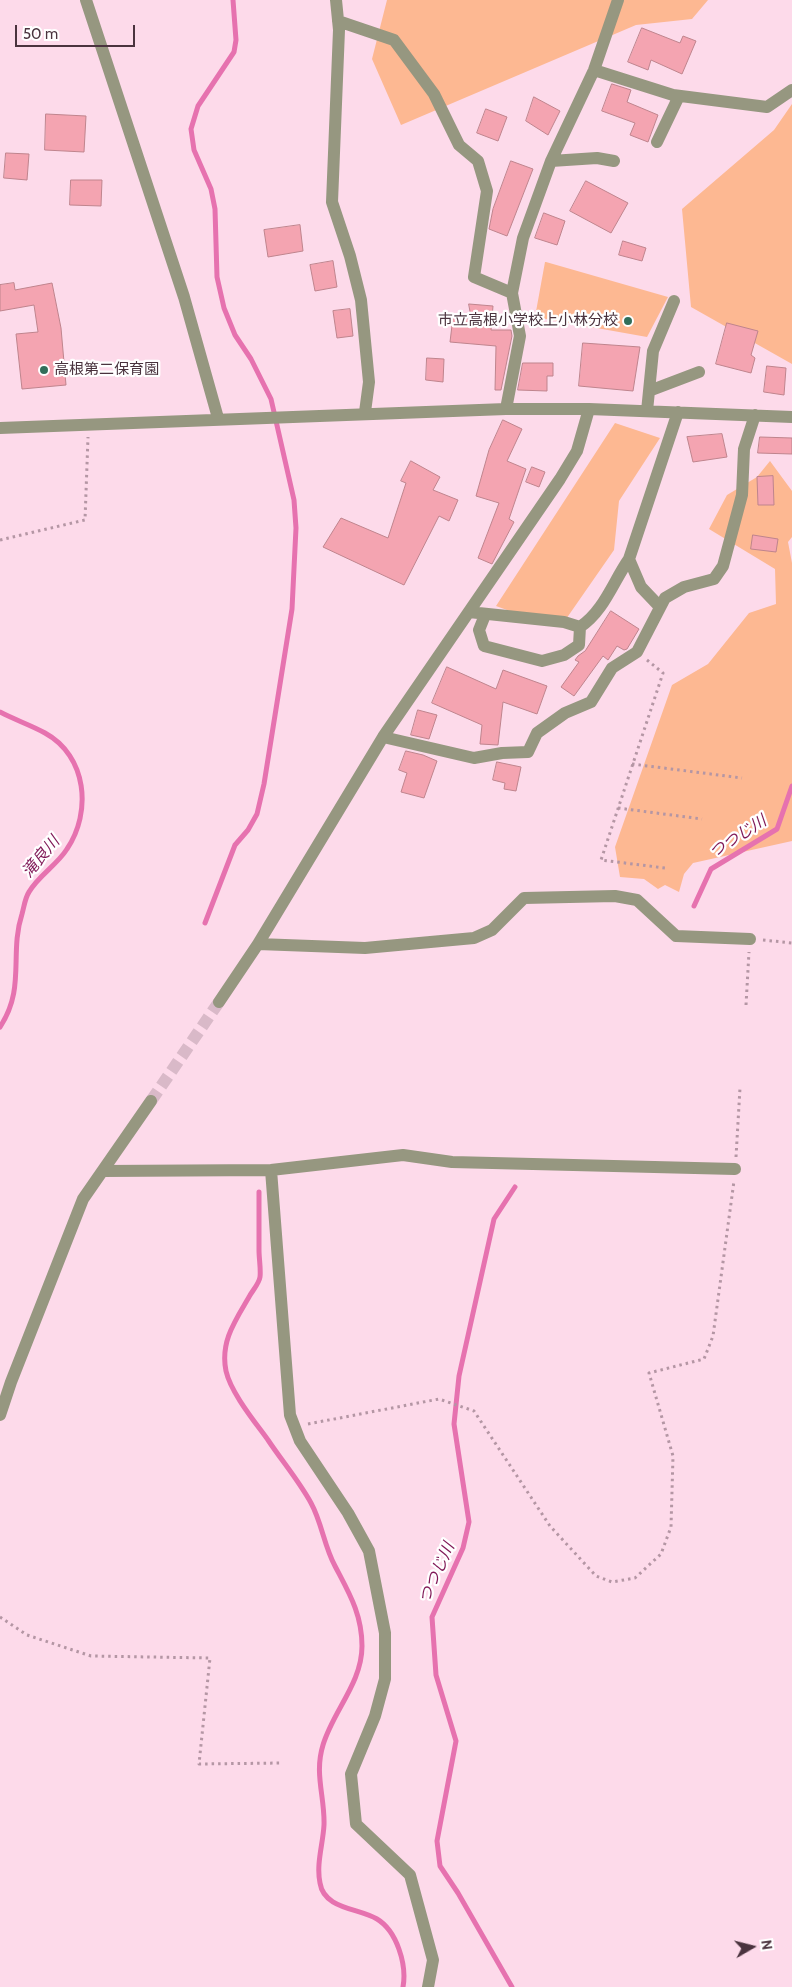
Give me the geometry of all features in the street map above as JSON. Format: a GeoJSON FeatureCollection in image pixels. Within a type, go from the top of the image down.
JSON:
{"type":"FeatureCollection","features":[{"type":"Feature","properties":{"kind":"street"},"geometry":{"type":"LineString","coordinates":[[86,0],[184,297],[218,418]]}},
{"type":"Feature","properties":{"kind":"street"},"geometry":{"type":"LineString","coordinates":[[336,0],[338,21],[332,202],[350,256],[361,300],[370,382],[365,412]]}},
{"type":"Feature","properties":{"kind":"street"},"geometry":{"type":"LineString","coordinates":[[506,408],[520,336],[512,293],[523,238],[551,161],[594,70],[618,0]]}},
{"type":"Feature","properties":{"kind":"street"},"geometry":{"type":"LineString","coordinates":[[338,21],[394,40],[434,94],[459,145],[478,161],[487,191],[474,277],[512,293]]}},
{"type":"Feature","properties":{"kind":"street"},"geometry":{"type":"LineString","coordinates":[[594,70],[679,96],[767,107],[792,90]]}},
{"type":"Feature","properties":{"kind":"street"},"geometry":{"type":"LineString","coordinates":[[657,142],[679,96]]}},
{"type":"Feature","properties":{"kind":"street"},"geometry":{"type":"LineString","coordinates":[[551,161],[597,158],[614,161]]}},
{"type":"Feature","properties":{"kind":"street"},"geometry":{"type":"LineString","coordinates":[[647,411],[653,350],[674,301]]}},
{"type":"Feature","properties":{"kind":"street"},"geometry":{"type":"LineString","coordinates":[[649,391],[699,372]]}},
{"type":"Feature","properties":{"kind":"street"},"geometry":{"type":"LineString","coordinates":[[0,428],[365,412],[506,408],[589,408],[791,416]]}},
{"type":"Feature","properties":{"kind":"street"},"geometry":{"type":"LineString","coordinates":[[219,1002],[258,944],[383,737],[577,451],[589,408]]}},
{"type":"Feature","properties":{"kind":"street"},"geometry":{"type":"LineString","coordinates":[[469,612],[564,622],[580,626],[590,620],[606,600],[617,576],[629,559],[678,412]]}},
{"type":"Feature","properties":{"kind":"street"},"geometry":{"type":"LineString","coordinates":[[383,737],[474,758],[502,753],[528,752],[538,733],[565,713],[591,702],[612,668],[637,652],[665,598],[684,587],[714,579],[724,566],[742,495],[744,449],[755,415]]}},
{"type":"Feature","properties":{"kind":"street"},"geometry":{"type":"LineString","coordinates":[[629,559],[641,587],[660,606]]}},
{"type":"Feature","properties":{"kind":"street"},"geometry":{"type":"LineString","coordinates":[[485,615],[479,630],[484,646],[542,661],[564,655],[579,645],[580,626]]}},
{"type":"Feature","properties":{"kind":"street"},"geometry":{"type":"LineString","coordinates":[[258,944],[365,948],[474,938],[492,930],[524,898],[615,896],[637,900],[676,936],[750,939]]}},
{"type":"Feature","properties":{"kind":"street"},"geometry":{"type":"LineString","coordinates":[[0,1415],[11,1382],[84,1199],[151,1101]]}},
{"type":"Feature","properties":{"kind":"street"},"geometry":{"type":"LineString","coordinates":[[103,1171],[272,1170],[403,1155],[452,1162],[735,1169]]}},
{"type":"Feature","properties":{"kind":"street"},"geometry":{"type":"LineString","coordinates":[[272,1170],[290,1415],[300,1441],[348,1513],[369,1551],[385,1633],[385,1679],[374,1716],[351,1774],[356,1824],[410,1875],[434,1960],[428,1987]]}},
{"type":"Feature","properties":{"kind":"path"},"geometry":{"type":"LineString","coordinates":[[0,540],[85,520],[88,424]]}},
{"type":"Feature","properties":{"kind":"path"},"geometry":{"type":"LineString","coordinates":[[637,652],[663,673],[600,860],[665,868]]}},
{"type":"Feature","properties":{"kind":"path"},"geometry":{"type":"LineString","coordinates":[[632,764],[742,778]]}},
{"type":"Feature","properties":{"kind":"path"},"geometry":{"type":"LineString","coordinates":[[618,808],[702,819]]}},
{"type":"Feature","properties":{"kind":"path"},"geometry":{"type":"LineString","coordinates":[[746,1005],[750,939],[792,943]]}},
{"type":"Feature","properties":{"kind":"path"},"geometry":{"type":"LineString","coordinates":[[294,1427],[439,1399],[474,1411],[550,1526],[584,1564],[596,1576],[612,1582],[635,1578],[661,1554],[671,1527],[673,1456],[649,1374],[704,1359],[713,1336],[735,1169],[740,1088]]}},
{"type":"Feature","properties":{"kind":"path"},"geometry":{"type":"LineString","coordinates":[[0,1618],[27,1635],[91,1656],[210,1658],[198,1764],[284,1763]]}},
{"type":"Feature","properties":{"kind":"shaded area"},"geometry":{"type":"Polygon","coordinates":[[[387,0],[708,0],[692,19],[636,25],[401,125],[372,59],[387,0]]]}},
{"type":"Feature","properties":{"kind":"shaded area"},"geometry":{"type":"Polygon","coordinates":[[[792,104],[792,364],[691,307],[682,209],[774,130],[792,104]]]}},
{"type":"Feature","properties":{"kind":"shaded area"},"geometry":{"type":"Polygon","coordinates":[[[545,262],[668,297],[647,337],[535,317],[545,262]]]}},
{"type":"Feature","properties":{"kind":"shaded area"},"geometry":{"type":"Polygon","coordinates":[[[615,423],[660,438],[619,501],[614,550],[564,622],[543,623],[496,606],[615,423]]]}},
{"type":"Feature","properties":{"kind":"shaded area"},"geometry":{"type":"Polygon","coordinates":[[[770,461],[792,491],[792,537],[788,542],[792,563],[792,841],[693,863],[684,874],[679,892],[665,885],[658,889],[644,879],[620,877],[615,847],[672,685],[708,664],[749,613],[776,604],[775,569],[709,529],[727,495],[757,477],[770,461]]]}},
{"type":"Feature","properties":{"kind":"building"},"geometry":{"type":"Polygon","coordinates":[[[642,28],[680,43],[683,36],[696,41],[682,74],[651,60],[648,70],[628,62],[642,28]]]}},
{"type":"Feature","properties":{"kind":"building"},"geometry":{"type":"Polygon","coordinates":[[[612,84],[631,90],[627,102],[658,115],[648,142],[630,135],[635,123],[602,111],[612,84]]]}},
{"type":"Feature","properties":{"kind":"building"},"geometry":{"type":"Polygon","coordinates":[[[534,97],[560,111],[548,135],[526,121],[534,97]]]}},
{"type":"Feature","properties":{"kind":"building"},"geometry":{"type":"Polygon","coordinates":[[[486,109],[507,117],[498,141],[477,133],[486,109]]]}},
{"type":"Feature","properties":{"kind":"building"},"geometry":{"type":"Polygon","coordinates":[[[46,114],[86,116],[84,152],[45,150],[46,114]]]}},
{"type":"Feature","properties":{"kind":"building"},"geometry":{"type":"Polygon","coordinates":[[[6,153],[29,154],[27,180],[4,178],[6,153]]]}},
{"type":"Feature","properties":{"kind":"building"},"geometry":{"type":"Polygon","coordinates":[[[511,161],[533,169],[507,236],[489,229],[493,209],[511,161]]]}},
{"type":"Feature","properties":{"kind":"building"},"geometry":{"type":"Polygon","coordinates":[[[71,180],[102,180],[101,206],[70,205],[71,180]]]}},
{"type":"Feature","properties":{"kind":"building"},"geometry":{"type":"Polygon","coordinates":[[[586,181],[628,203],[611,233],[570,211],[586,181]]]}},
{"type":"Feature","properties":{"kind":"building"},"geometry":{"type":"Polygon","coordinates":[[[544,213],[565,221],[557,245],[535,238],[544,213]]]}},
{"type":"Feature","properties":{"kind":"building"},"geometry":{"type":"Polygon","coordinates":[[[300,225],[303,251],[268,257],[264,230],[300,225]]]}},
{"type":"Feature","properties":{"kind":"building"},"geometry":{"type":"Polygon","coordinates":[[[623,241],[646,248],[642,261],[619,255],[623,241]]]}},
{"type":"Feature","properties":{"kind":"building"},"geometry":{"type":"Polygon","coordinates":[[[333,261],[337,287],[315,291],[310,265],[333,261]]]}},
{"type":"Feature","properties":{"kind":"building"},"geometry":{"type":"Polygon","coordinates":[[[14,283],[15,290],[52,283],[61,328],[66,385],[22,389],[16,334],[38,332],[34,305],[0,311],[0,285],[14,283]]]}},
{"type":"Feature","properties":{"kind":"building"},"geometry":{"type":"Polygon","coordinates":[[[469,304],[493,306],[491,330],[511,330],[512,336],[501,390],[495,390],[496,346],[450,342],[453,317],[471,319],[469,304]]]}},
{"type":"Feature","properties":{"kind":"building"},"geometry":{"type":"Polygon","coordinates":[[[350,309],[353,336],[337,338],[333,311],[350,309]]]}},
{"type":"Feature","properties":{"kind":"building"},"geometry":{"type":"Polygon","coordinates":[[[727,323],[758,331],[751,355],[755,358],[751,373],[716,364],[727,323]]]}},
{"type":"Feature","properties":{"kind":"building"},"geometry":{"type":"Polygon","coordinates":[[[583,343],[640,347],[633,391],[579,386],[583,343]]]}},
{"type":"Feature","properties":{"kind":"building"},"geometry":{"type":"Polygon","coordinates":[[[427,358],[444,359],[443,382],[426,380],[427,358]]]}},
{"type":"Feature","properties":{"kind":"building"},"geometry":{"type":"Polygon","coordinates":[[[523,363],[553,363],[553,376],[547,376],[547,391],[518,390],[523,363]]]}},
{"type":"Feature","properties":{"kind":"building"},"geometry":{"type":"Polygon","coordinates":[[[767,366],[786,368],[784,395],[764,392],[767,366]]]}},
{"type":"Feature","properties":{"kind":"building"},"geometry":{"type":"Polygon","coordinates":[[[503,420],[522,429],[507,461],[526,469],[509,519],[514,522],[492,564],[478,558],[499,503],[476,496],[489,450],[503,420]]]}},
{"type":"Feature","properties":{"kind":"building"},"geometry":{"type":"Polygon","coordinates":[[[722,434],[727,457],[693,462],[687,437],[722,434]]]}},
{"type":"Feature","properties":{"kind":"building"},"geometry":{"type":"Polygon","coordinates":[[[760,437],[792,438],[792,454],[758,453],[760,437]]]}},
{"type":"Feature","properties":{"kind":"building"},"geometry":{"type":"Polygon","coordinates":[[[411,461],[440,477],[433,490],[458,500],[449,521],[439,516],[404,585],[323,547],[341,518],[388,538],[406,483],[401,481],[411,461]]]}},
{"type":"Feature","properties":{"kind":"building"},"geometry":{"type":"Polygon","coordinates":[[[532,467],[545,472],[539,487],[526,482],[532,467]]]}},
{"type":"Feature","properties":{"kind":"building"},"geometry":{"type":"Polygon","coordinates":[[[773,476],[774,505],[758,505],[757,477],[773,476]]]}},
{"type":"Feature","properties":{"kind":"building"},"geometry":{"type":"Polygon","coordinates":[[[753,535],[778,539],[776,552],[751,549],[753,535]]]}},
{"type":"Feature","properties":{"kind":"building"},"geometry":{"type":"Polygon","coordinates":[[[611,611],[639,629],[627,649],[624,650],[617,646],[608,660],[603,656],[574,696],[561,687],[579,662],[575,660],[585,651],[611,611]]]}},
{"type":"Feature","properties":{"kind":"building"},"geometry":{"type":"Polygon","coordinates":[[[447,667],[496,689],[503,670],[547,686],[537,714],[503,702],[498,745],[480,744],[482,725],[432,703],[447,667]]]}},
{"type":"Feature","properties":{"kind":"building"},"geometry":{"type":"Polygon","coordinates":[[[418,710],[437,715],[429,739],[411,735],[418,710]]]}},
{"type":"Feature","properties":{"kind":"building"},"geometry":{"type":"Polygon","coordinates":[[[406,751],[437,761],[424,798],[401,792],[407,773],[399,770],[406,751]]]}},
{"type":"Feature","properties":{"kind":"building"},"geometry":{"type":"Polygon","coordinates":[[[497,762],[521,767],[516,791],[504,789],[505,783],[493,780],[497,762]]]}},
{"type":"Feature","properties":{"kind":"waterway"},"geometry":{"type":"LineString","coordinates":[[205,923],[235,845],[248,830],[257,814],[264,784],[292,609],[296,528],[294,500],[271,399],[251,359],[235,335],[224,308],[217,277],[215,209],[211,189],[194,150],[191,129],[198,106],[234,52],[236,40],[233,0]]}},
{"type":"Feature","properties":{"kind":"waterway","name":"滝良川"},"geometry":{"type":"LineString","coordinates":[[0,712],[40,730],[59,743],[70,756],[77,770],[82,802],[75,834],[67,849],[37,881],[26,897],[18,929],[13,999],[0,1027]]}},
{"type":"Feature","properties":{"kind":"waterway","name":"つつじ川"},"geometry":{"type":"LineString","coordinates":[[694,906],[711,869],[777,829],[792,786]]}},
{"type":"Feature","properties":{"kind":"waterway","name":"つつじ川"},"geometry":{"type":"LineString","coordinates":[[512,1987],[458,1893],[440,1866],[437,1841],[456,1741],[436,1675],[432,1617],[463,1548],[469,1522],[454,1424],[459,1376],[494,1219],[515,1187]]}},
{"type":"Feature","properties":{"kind":"waterway"},"geometry":{"type":"LineString","coordinates":[[259,1192],[260,1277],[230,1332],[225,1351],[226,1371],[233,1389],[244,1407],[311,1503],[331,1558],[350,1595],[360,1624],[361,1659],[352,1685],[333,1720],[323,1745],[321,1756],[320,1776],[324,1825],[319,1876],[323,1892],[328,1898],[343,1907],[369,1915],[384,1924],[399,1949],[402,1959],[403,1987]]}},
{"type":"Feature","properties":{"kind":"tunnel"},"geometry":{"type":"LineString","coordinates":[[151,1101],[219,1002]]}},
{"type":"Feature","properties":{"kind":"place","name":"市立高根小学校上小林分校"},"geometry":{"type":"Point","coordinates":[628,321]}},
{"type":"Feature","properties":{"kind":"place","name":"高根第二保育園"},"geometry":{"type":"Point","coordinates":[44,370]}}]}
